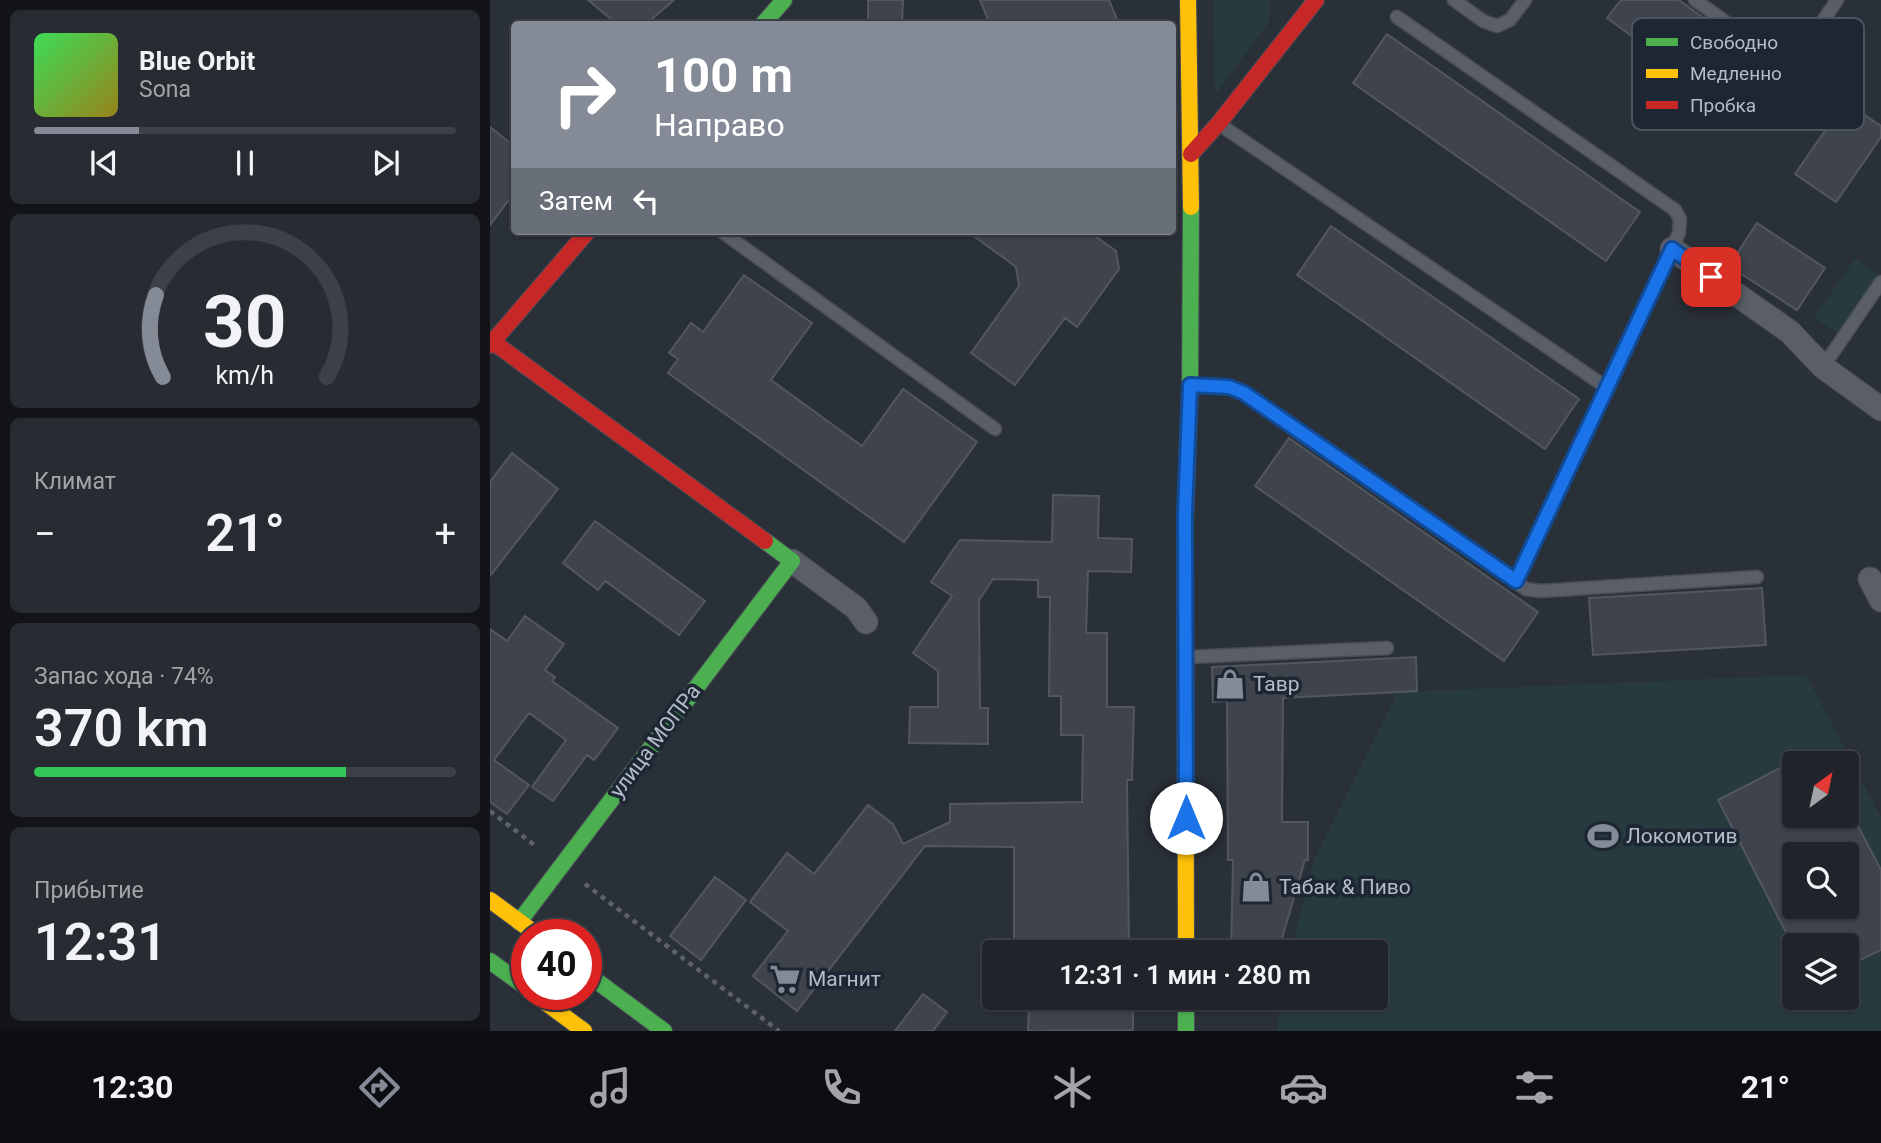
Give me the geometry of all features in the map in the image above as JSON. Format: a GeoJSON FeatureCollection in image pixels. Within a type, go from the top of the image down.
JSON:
{"type":"FeatureCollection","features":[{"type":"Feature","properties":{"kind":"street"},"geometry":{"type":"LineString","coordinates":[[766,21],[783,0]]}},
{"type":"Feature","properties":{"kind":"street"},"geometry":{"type":"LineString","coordinates":[[1186,940],[1185,513],[1190,385],[1191,154],[1188,0]]}},
{"type":"Feature","properties":{"kind":"street"},"geometry":{"type":"LineString","coordinates":[[1191,154],[1219,124],[1312,1]]}},
{"type":"Feature","properties":{"kind":"street"},"geometry":{"type":"LineString","coordinates":[[585,235],[491,344],[856,608],[866,622]]}},
{"type":"Feature","properties":{"kind":"street"},"geometry":{"type":"LineString","coordinates":[[1672,249],[1790,332],[1823,367],[1881,409]]}},
{"type":"Feature","properties":{"kind":"street","name":"улица МОПРа"},"geometry":{"type":"LineString","coordinates":[[521,919],[792,561]]}},
{"type":"Feature","properties":{"kind":"street"},"geometry":{"type":"LineString","coordinates":[[1870,579],[1881,600]]}},
{"type":"Feature","properties":{"kind":"street"},"geometry":{"type":"LineString","coordinates":[[490,900],[515,919]]}},
{"type":"Feature","properties":{"kind":"street"},"geometry":{"type":"LineString","coordinates":[[490,961],[511,976]]}},
{"type":"Feature","properties":{"kind":"street"},"geometry":{"type":"LineString","coordinates":[[602,985],[664,1031]]}},
{"type":"Feature","properties":{"kind":"street"},"geometry":{"type":"LineString","coordinates":[[556,1010],[584,1031]]}},
{"type":"Feature","properties":{"kind":"street"},"geometry":{"type":"LineString","coordinates":[[1186,1010],[1186,1031]]}},
{"type":"Feature","properties":{"kind":"lane"},"geometry":{"type":"LineString","coordinates":[[1454,0],[1483,21],[1497,26],[1510,20],[1525,0]]}},
{"type":"Feature","properties":{"kind":"lane"},"geometry":{"type":"LineString","coordinates":[[1695,0],[1720,18]]}},
{"type":"Feature","properties":{"kind":"lane"},"geometry":{"type":"LineString","coordinates":[[1825,18],[1837,0]]}},
{"type":"Feature","properties":{"kind":"lane"},"geometry":{"type":"LineString","coordinates":[[1397,17],[1675,210],[1680,219],[1679,233],[1672,249],[1516,581]]}},
{"type":"Feature","properties":{"kind":"lane"},"geometry":{"type":"LineString","coordinates":[[1219,124],[1606,387]]}},
{"type":"Feature","properties":{"kind":"lane"},"geometry":{"type":"LineString","coordinates":[[727,235],[995,429]]}},
{"type":"Feature","properties":{"kind":"lane"},"geometry":{"type":"LineString","coordinates":[[1823,367],[1881,282]]}},
{"type":"Feature","properties":{"kind":"lane"},"geometry":{"type":"LineString","coordinates":[[1190,385],[1229,387],[1244,393],[1527,589],[1541,591],[1757,577]]}},
{"type":"Feature","properties":{"kind":"lane"},"geometry":{"type":"LineString","coordinates":[[1186,657],[1387,648]]}},
{"type":"Feature","properties":{"kind":"path"},"geometry":{"type":"LineString","coordinates":[[490,811],[779,1031]]}},
{"type":"Feature","properties":{"kind":"green space"},"geometry":{"type":"Polygon","coordinates":[[[1213,0],[1269,0],[1270,9],[1269,22],[1215,95],[1213,0]]]}},
{"type":"Feature","properties":{"kind":"green space"},"geometry":{"type":"Polygon","coordinates":[[[1855,258],[1878,274],[1838,334],[1814,318],[1855,258]]]}},
{"type":"Feature","properties":{"kind":"green space","name":"Локомотив"},"geometry":{"type":"Polygon","coordinates":[[[1806,675],[1846,751],[1782,751],[1782,828],[1859,828],[1859,775],[1881,817],[1881,1031],[1277,1031],[1280,1010],[1388,1010],[1388,940],[1293,940],[1314,860],[1398,692],[1806,675]]]}},
{"type":"Feature","properties":{"kind":"building"},"geometry":{"type":"Polygon","coordinates":[[[588,0],[674,0],[650,21],[613,21],[588,0]]]}},
{"type":"Feature","properties":{"kind":"building"},"geometry":{"type":"Polygon","coordinates":[[[868,0],[903,0],[902,21],[868,21],[868,0]]]}},
{"type":"Feature","properties":{"kind":"building"},"geometry":{"type":"Polygon","coordinates":[[[980,0],[1109,0],[1118,21],[989,21],[980,0]]]}},
{"type":"Feature","properties":{"kind":"building"},"geometry":{"type":"Polygon","coordinates":[[[1621,0],[1679,0],[1704,18],[1632,18],[1632,36],[1607,18],[1621,0]]]}},
{"type":"Feature","properties":{"kind":"building"},"geometry":{"type":"Polygon","coordinates":[[[1387,34],[1640,212],[1606,261],[1353,83],[1387,34]]]}},
{"type":"Feature","properties":{"kind":"building"},"geometry":{"type":"Polygon","coordinates":[[[1864,115],[1881,126],[1881,137],[1836,202],[1795,174],[1826,130],[1864,130],[1864,115]]]}},
{"type":"Feature","properties":{"kind":"building"},"geometry":{"type":"Polygon","coordinates":[[[490,127],[511,144],[511,197],[490,225],[490,127]]]}},
{"type":"Feature","properties":{"kind":"building"},"geometry":{"type":"Polygon","coordinates":[[[1757,223],[1825,268],[1797,310],[1729,266],[1757,223]]]}},
{"type":"Feature","properties":{"kind":"building"},"geometry":{"type":"Polygon","coordinates":[[[1331,226],[1579,399],[1545,449],[1297,275],[1331,226]]]}},
{"type":"Feature","properties":{"kind":"building"},"geometry":{"type":"Polygon","coordinates":[[[972,235],[1094,235],[1116,251],[1119,269],[1077,327],[1065,318],[1015,385],[971,353],[1019,286],[1016,267],[972,235]]]}},
{"type":"Feature","properties":{"kind":"building"},"geometry":{"type":"Polygon","coordinates":[[[744,275],[812,323],[771,380],[862,446],[903,389],[977,442],[904,542],[668,373],[678,359],[669,353],[691,323],[703,332],[744,275]]]}},
{"type":"Feature","properties":{"kind":"building"},"geometry":{"type":"Polygon","coordinates":[[[1289,438],[1538,612],[1504,661],[1255,486],[1289,438]]]}},
{"type":"Feature","properties":{"kind":"building"},"geometry":{"type":"Polygon","coordinates":[[[512,453],[558,489],[490,576],[490,482],[512,453]]]}},
{"type":"Feature","properties":{"kind":"building"},"geometry":{"type":"Polygon","coordinates":[[[1053,495],[1099,496],[1098,538],[1132,539],[1131,572],[1088,571],[1086,633],[1107,633],[1107,707],[1134,707],[1132,780],[1127,780],[1129,940],[1014,940],[1014,847],[925,846],[797,1011],[753,976],[788,931],[750,902],[787,853],[814,874],[868,805],[893,824],[903,844],[950,822],[950,804],[1082,802],[1083,735],[1061,735],[1061,696],[1049,696],[1050,597],[1038,597],[1038,580],[993,579],[979,600],[980,708],[988,708],[988,744],[909,743],[910,707],[938,707],[938,671],[913,653],[952,596],[931,582],[960,540],[1052,542],[1053,495]]]}},
{"type":"Feature","properties":{"kind":"building"},"geometry":{"type":"Polygon","coordinates":[[[595,521],[705,601],[679,635],[605,581],[598,590],[563,563],[595,521]]]}},
{"type":"Feature","properties":{"kind":"building"},"geometry":{"type":"Polygon","coordinates":[[[1762,588],[1766,645],[1593,655],[1589,598],[1762,588]]]}},
{"type":"Feature","properties":{"kind":"building"},"geometry":{"type":"Polygon","coordinates":[[[525,616],[564,644],[545,670],[555,677],[552,681],[618,728],[594,760],[587,755],[553,801],[532,787],[566,740],[529,713],[494,760],[529,785],[507,814],[490,802],[490,629],[507,641],[525,616]]]}},
{"type":"Feature","properties":{"kind":"building"},"geometry":{"type":"Polygon","coordinates":[[[1416,657],[1417,691],[1283,698],[1282,822],[1308,822],[1308,860],[1305,860],[1282,940],[1231,940],[1233,860],[1228,860],[1227,701],[1213,702],[1212,667],[1416,657]]]}},
{"type":"Feature","properties":{"kind":"building"},"geometry":{"type":"Polygon","coordinates":[[[1782,767],[1782,828],[1859,828],[1881,870],[1881,950],[1859,961],[1859,933],[1786,933],[1718,800],[1782,767]]]}},
{"type":"Feature","properties":{"kind":"building"},"geometry":{"type":"Polygon","coordinates":[[[715,877],[746,900],[701,960],[670,936],[715,877]]]}},
{"type":"Feature","properties":{"kind":"building"},"geometry":{"type":"Polygon","coordinates":[[[923,994],[947,1012],[933,1031],[895,1031],[923,994]]]}},
{"type":"Feature","properties":{"kind":"building"},"geometry":{"type":"Polygon","coordinates":[[[1029,1010],[1133,1010],[1133,1030],[1028,1031],[1029,1010]]]}},
{"type":"Feature","properties":{"kind":"traffic: fast"},"geometry":{"type":"LineString","coordinates":[[766,21],[784,0]]}},
{"type":"Feature","properties":{"kind":"traffic: fast"},"geometry":{"type":"LineString","coordinates":[[1185,528],[1190,385],[1191,207]]}},
{"type":"Feature","properties":{"kind":"traffic: fast"},"geometry":{"type":"LineString","coordinates":[[521,919],[792,561],[765,541]]}},
{"type":"Feature","properties":{"kind":"traffic: fast"},"geometry":{"type":"LineString","coordinates":[[490,961],[511,976]]}},
{"type":"Feature","properties":{"kind":"traffic: fast"},"geometry":{"type":"LineString","coordinates":[[602,985],[664,1031]]}},
{"type":"Feature","properties":{"kind":"traffic: fast"},"geometry":{"type":"LineString","coordinates":[[1186,1010],[1186,1031]]}},
{"type":"Feature","properties":{"kind":"traffic: slow"},"geometry":{"type":"LineString","coordinates":[[1188,0],[1191,207]]}},
{"type":"Feature","properties":{"kind":"traffic: slow"},"geometry":{"type":"LineString","coordinates":[[1185,528],[1186,940]]}},
{"type":"Feature","properties":{"kind":"traffic: slow"},"geometry":{"type":"LineString","coordinates":[[490,900],[516,919]]}},
{"type":"Feature","properties":{"kind":"traffic: slow"},"geometry":{"type":"LineString","coordinates":[[556,1010],[584,1031]]}},
{"type":"Feature","properties":{"kind":"traffic: jam"},"geometry":{"type":"LineString","coordinates":[[1191,154],[1219,123],[1316,0]]}},
{"type":"Feature","properties":{"kind":"traffic: jam"},"geometry":{"type":"LineString","coordinates":[[490,345],[585,235]]}},
{"type":"Feature","properties":{"kind":"traffic: jam"},"geometry":{"type":"LineString","coordinates":[[493,342],[765,541]]}},
{"type":"Feature","properties":{"kind":"place","name":"Тавр"},"geometry":{"type":"Point","coordinates":[1230,684]}},
{"type":"Feature","properties":{"kind":"place","name":"Локомотив"},"geometry":{"type":"Point","coordinates":[1603,836]}},
{"type":"Feature","properties":{"kind":"place","name":"Табак & Пиво"},"geometry":{"type":"Point","coordinates":[1256,887]}},
{"type":"Feature","properties":{"kind":"place","name":"Магнит"},"geometry":{"type":"Point","coordinates":[785,979]}},
{"type":"Feature","properties":{"kind":"route"},"geometry":{"type":"LineString","coordinates":[[1186,818],[1185,513],[1190,385],[1229,387],[1244,393],[1516,581],[1672,249],[1711,277]]}}]}
